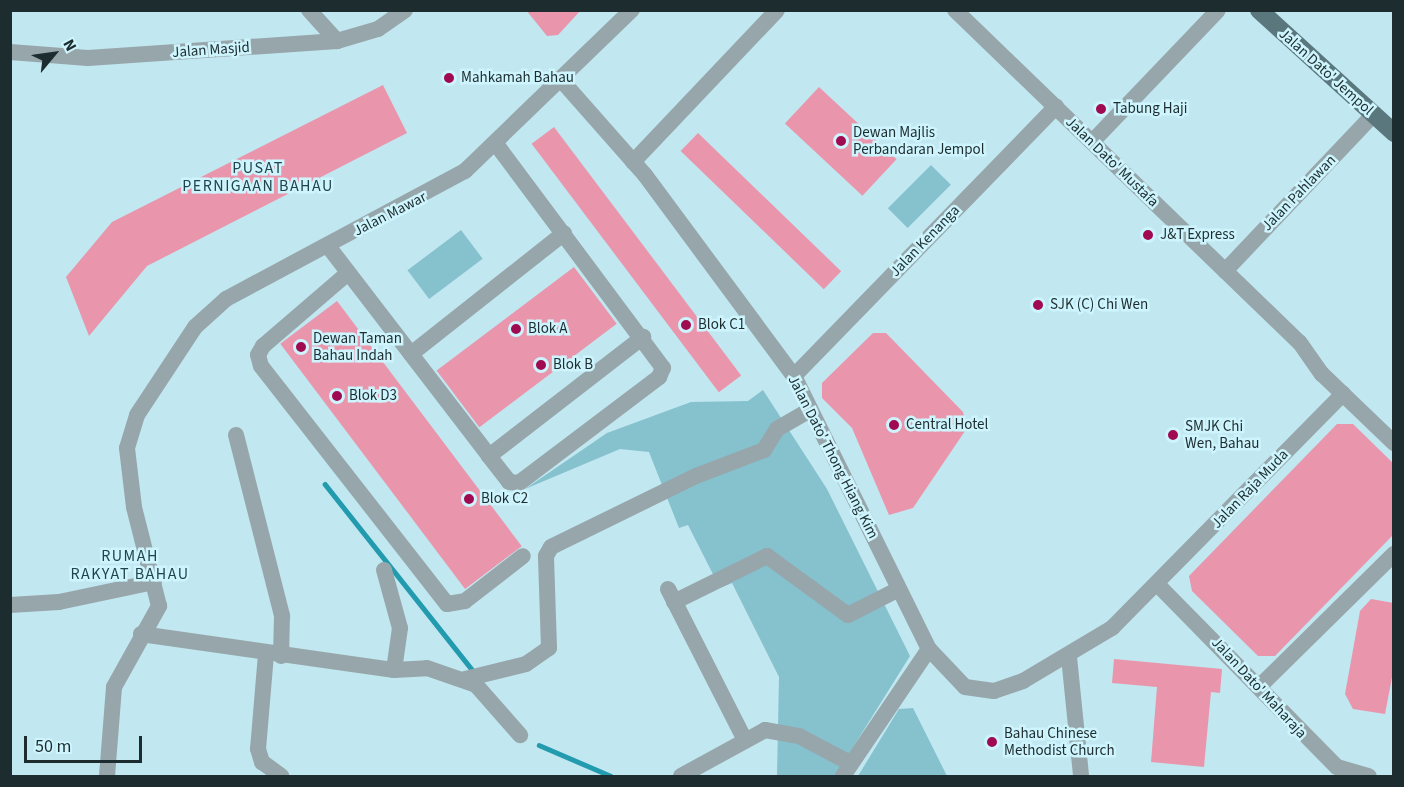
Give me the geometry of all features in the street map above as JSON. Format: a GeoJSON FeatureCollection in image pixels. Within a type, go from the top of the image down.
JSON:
{"type":"FeatureCollection","features":[{"type":"Feature","properties":{"kind":"main road","name":"Jalan Dato' Jempol"},"geometry":{"type":"LineString","coordinates":[[1259,10],[1394,133]]}},
{"type":"Feature","properties":{"kind":"street"},"geometry":{"type":"LineString","coordinates":[[309,10],[337,41]]}},
{"type":"Feature","properties":{"kind":"street","name":"Jalan Masjid"},"geometry":{"type":"LineString","coordinates":[[10,52],[88,58],[337,41],[371,32],[405,10]]}},
{"type":"Feature","properties":{"kind":"street","name":"Jalan Mawar"},"geometry":{"type":"LineString","coordinates":[[107,777],[114,687],[141,634],[158,613],[154,582],[128,470],[130,432],[144,402],[203,316],[328,246],[437,189],[497,145],[563,82],[632,10]]}},
{"type":"Feature","properties":{"kind":"street"},"geometry":{"type":"LineString","coordinates":[[633,162],[777,10]]}},
{"type":"Feature","properties":{"kind":"street"},"geometry":{"type":"LineString","coordinates":[[1092,142],[1218,10]]}},
{"type":"Feature","properties":{"kind":"street","name":"Jalan Dato' Mustafa"},"geometry":{"type":"LineString","coordinates":[[962,13],[1225,271],[1343,394],[1394,443]]}},
{"type":"Feature","properties":{"kind":"street","name":"Jalan Dato' Thong Hiang Kim"},"geometry":{"type":"LineString","coordinates":[[563,82],[633,162],[794,376],[929,649],[951,677]]}},
{"type":"Feature","properties":{"kind":"street","name":"Jalan Kenanga"},"geometry":{"type":"LineString","coordinates":[[794,376],[1056,107]]}},
{"type":"Feature","properties":{"kind":"street","name":"Jalan Pahlawan"},"geometry":{"type":"LineString","coordinates":[[1225,271],[1373,115]]}},
{"type":"Feature","properties":{"kind":"street"},"geometry":{"type":"LineString","coordinates":[[328,246],[509,482],[519,483],[658,377],[662,363],[497,145]]}},
{"type":"Feature","properties":{"kind":"street"},"geometry":{"type":"LineString","coordinates":[[411,354],[564,233]]}},
{"type":"Feature","properties":{"kind":"street"},"geometry":{"type":"LineString","coordinates":[[348,273],[264,346],[258,355],[261,366],[447,604],[465,602],[523,556]]}},
{"type":"Feature","properties":{"kind":"street"},"geometry":{"type":"LineString","coordinates":[[489,456],[643,337]]}},
{"type":"Feature","properties":{"kind":"street","name":"Jalan Raja Muda"},"geometry":{"type":"LineString","coordinates":[[951,677],[979,692],[994,691],[1069,657],[1112,628],[1158,585],[1343,394]]}},
{"type":"Feature","properties":{"kind":"street"},"geometry":{"type":"LineString","coordinates":[[141,634],[274,655],[394,670],[427,668],[473,677],[541,658],[549,648],[546,556],[551,548],[696,476],[764,450],[777,429],[810,410]]}},
{"type":"Feature","properties":{"kind":"street"},"geometry":{"type":"LineString","coordinates":[[236,435],[282,616],[259,755],[281,777]]}},
{"type":"Feature","properties":{"kind":"street"},"geometry":{"type":"LineString","coordinates":[[1261,685],[1394,554]]}},
{"type":"Feature","properties":{"kind":"street"},"geometry":{"type":"LineString","coordinates":[[744,738],[671,596],[767,556],[848,615],[899,589]]}},
{"type":"Feature","properties":{"kind":"street"},"geometry":{"type":"LineString","coordinates":[[384,570],[400,628],[394,670]]}},
{"type":"Feature","properties":{"kind":"street"},"geometry":{"type":"LineString","coordinates":[[10,605],[59,602],[154,582]]}},
{"type":"Feature","properties":{"kind":"street","name":"Jalan Dato' Maharaja"},"geometry":{"type":"LineString","coordinates":[[1158,585],[1261,685],[1283,718],[1337,767],[1369,777]]}},
{"type":"Feature","properties":{"kind":"street"},"geometry":{"type":"LineString","coordinates":[[681,777],[744,738],[779,729],[846,770],[929,649]]}},
{"type":"Feature","properties":{"kind":"street"},"geometry":{"type":"LineString","coordinates":[[1069,657],[1081,777]]}},
{"type":"Feature","properties":{"kind":"street"},"geometry":{"type":"LineString","coordinates":[[473,677],[520,735]]}},
{"type":"Feature","properties":{"kind":"shaded area"},"geometry":{"type":"Polygon","coordinates":[[[931,165],[951,185],[908,228],[888,208],[931,165]]]}},
{"type":"Feature","properties":{"kind":"shaded area"},"geometry":{"type":"Polygon","coordinates":[[[461,230],[483,259],[429,299],[407,270],[461,230]]]}},
{"type":"Feature","properties":{"kind":"shaded area"},"geometry":{"type":"Polygon","coordinates":[[[763,390],[827,489],[910,656],[835,776],[777,776],[779,677],[732,583],[720,588],[688,525],[679,528],[649,452],[620,449],[525,489],[607,433],[691,402],[748,401],[763,390]]]}},
{"type":"Feature","properties":{"kind":"shaded area"},"geometry":{"type":"Polygon","coordinates":[[[913,708],[947,776],[858,776],[899,709],[913,708]]]}},
{"type":"Feature","properties":{"kind":"building"},"geometry":{"type":"Polygon","coordinates":[[[526,10],[581,10],[558,35],[547,36],[526,10]]]}},
{"type":"Feature","properties":{"kind":"building"},"geometry":{"type":"Polygon","coordinates":[[[383,85],[407,133],[147,266],[89,336],[66,277],[112,222],[383,85]]]}},
{"type":"Feature","properties":{"kind":"building","name":"Dewan Majlis Perbandaran Jempol"},"geometry":{"type":"Polygon","coordinates":[[[819,87],[897,159],[862,196],[785,124],[819,87]]]}},
{"type":"Feature","properties":{"kind":"building"},"geometry":{"type":"Polygon","coordinates":[[[554,127],[741,375],[719,392],[532,144],[554,127]]]}},
{"type":"Feature","properties":{"kind":"building"},"geometry":{"type":"Polygon","coordinates":[[[698,133],[841,271],[824,289],[681,151],[698,133]]]}},
{"type":"Feature","properties":{"kind":"building"},"geometry":{"type":"Polygon","coordinates":[[[574,267],[617,324],[479,427],[437,371],[574,267]]]}},
{"type":"Feature","properties":{"kind":"building"},"geometry":{"type":"Polygon","coordinates":[[[337,301],[522,546],[465,589],[280,344],[337,301]]]}},
{"type":"Feature","properties":{"kind":"building"},"geometry":{"type":"Polygon","coordinates":[[[873,333],[886,333],[963,412],[967,428],[913,508],[889,515],[852,428],[822,398],[822,383],[873,333]]]}},
{"type":"Feature","properties":{"kind":"building"},"geometry":{"type":"Polygon","coordinates":[[[1337,424],[1353,424],[1394,464],[1394,534],[1275,656],[1258,656],[1192,591],[1189,576],[1337,424]]]}},
{"type":"Feature","properties":{"kind":"building"},"geometry":{"type":"Polygon","coordinates":[[[1371,599],[1394,603],[1394,667],[1385,714],[1353,709],[1345,694],[1360,611],[1371,599]]]}},
{"type":"Feature","properties":{"kind":"building"},"geometry":{"type":"Polygon","coordinates":[[[1114,659],[1222,669],[1220,693],[1211,692],[1204,767],[1151,762],[1157,687],[1112,683],[1114,659]]]}},
{"type":"Feature","properties":{"kind":"waterway"},"geometry":{"type":"LineString","coordinates":[[325,484],[474,672]]}},
{"type":"Feature","properties":{"kind":"waterway"},"geometry":{"type":"LineString","coordinates":[[539,745],[611,776]]}},
{"type":"Feature","properties":{"kind":"place","name":"Mahkamah Bahau"},"geometry":{"type":"Point","coordinates":[449,78]}},
{"type":"Feature","properties":{"kind":"place","name":"Tabung Haji"},"geometry":{"type":"Point","coordinates":[1101,109]}},
{"type":"Feature","properties":{"kind":"place","name":"Dewan Majlis Perbandaran Jempol"},"geometry":{"type":"Point","coordinates":[841,141]}},
{"type":"Feature","properties":{"kind":"place","name":"J&T Express"},"geometry":{"type":"Point","coordinates":[1148,235]}},
{"type":"Feature","properties":{"kind":"place","name":"SJK (C) Chi Wen"},"geometry":{"type":"Point","coordinates":[1038,305]}},
{"type":"Feature","properties":{"kind":"place","name":"Blok C1"},"geometry":{"type":"Point","coordinates":[686,325]}},
{"type":"Feature","properties":{"kind":"place","name":"Blok A"},"geometry":{"type":"Point","coordinates":[516,329]}},
{"type":"Feature","properties":{"kind":"place","name":"Dewan Taman Bahau Indah"},"geometry":{"type":"Point","coordinates":[301,347]}},
{"type":"Feature","properties":{"kind":"place","name":"Blok B"},"geometry":{"type":"Point","coordinates":[541,365]}},
{"type":"Feature","properties":{"kind":"place","name":"Blok D3"},"geometry":{"type":"Point","coordinates":[337,396]}},
{"type":"Feature","properties":{"kind":"place","name":"Central Hotel"},"geometry":{"type":"Point","coordinates":[894,425]}},
{"type":"Feature","properties":{"kind":"place","name":"SMJK Chi Wen, Bahau"},"geometry":{"type":"Point","coordinates":[1173,435]}},
{"type":"Feature","properties":{"kind":"place","name":"Blok C2"},"geometry":{"type":"Point","coordinates":[469,499]}},
{"type":"Feature","properties":{"kind":"place","name":"Bahau Chinese Methodist Church"},"geometry":{"type":"Point","coordinates":[992,742]}},
{"type":"Feature","properties":{"kind":"district","name":"PUSAT PERNIGAAN BAHAU"},"geometry":{"type":"Point","coordinates":[258,177]}},
{"type":"Feature","properties":{"kind":"district","name":"RUMAH RAKYAT BAHAU"},"geometry":{"type":"Point","coordinates":[130,565]}}]}
